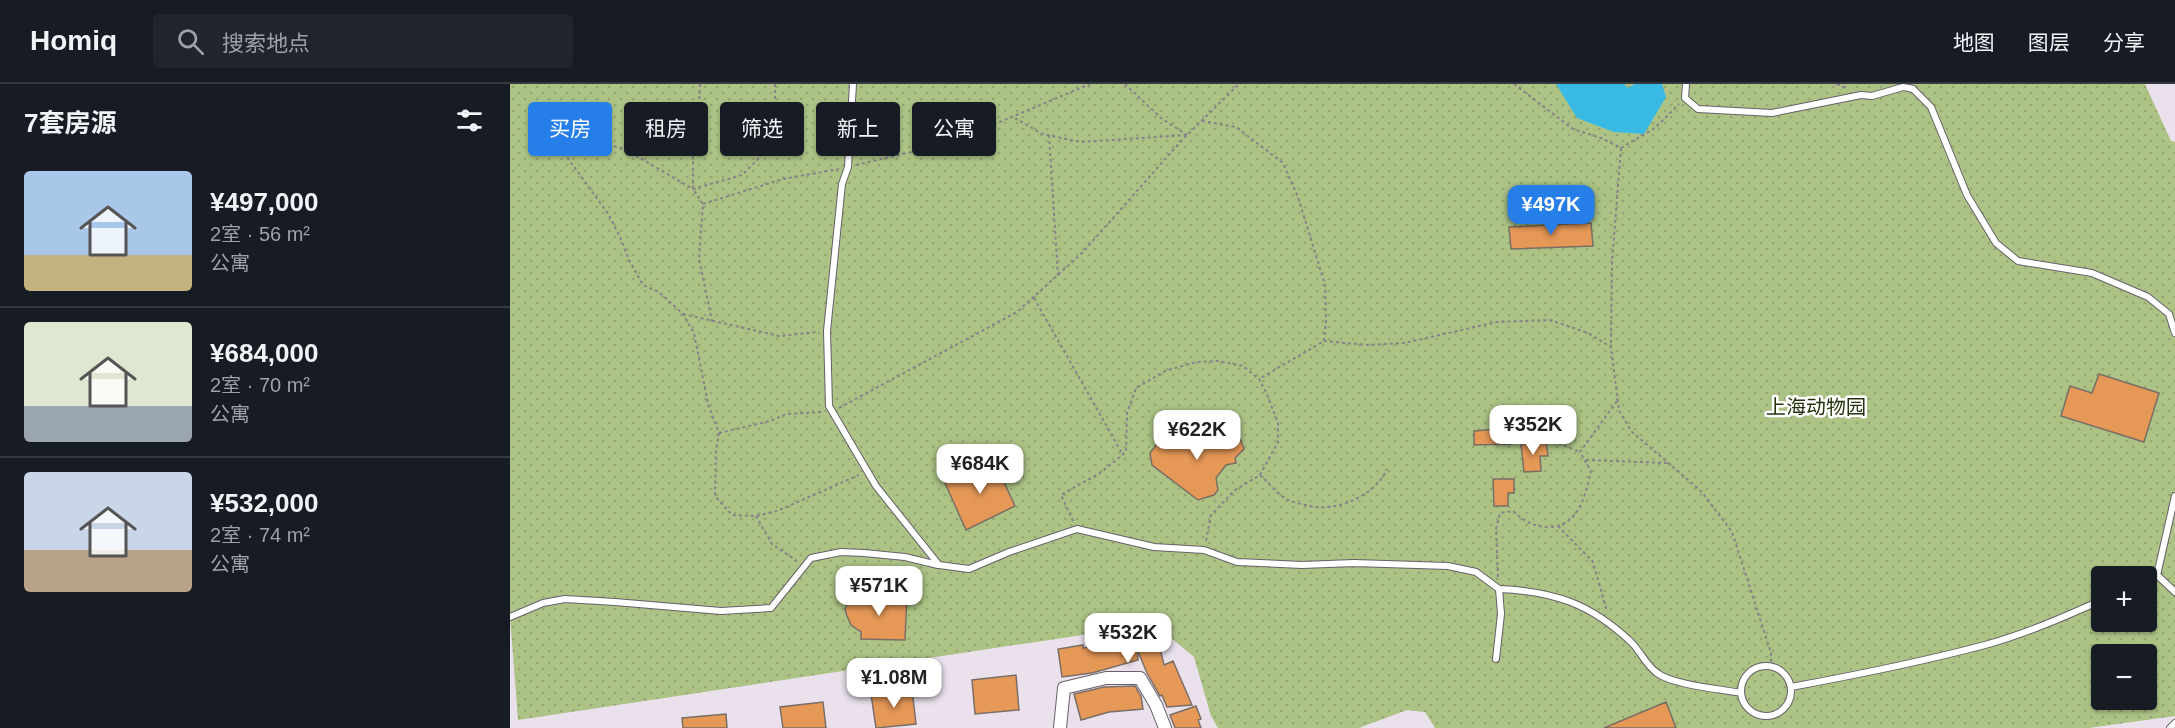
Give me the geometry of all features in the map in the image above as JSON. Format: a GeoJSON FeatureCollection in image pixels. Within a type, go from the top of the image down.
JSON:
{"type":"FeatureCollection","features":[{"type":"Feature","properties":{"kind":"street"},"geometry":{"type":"LineString","coordinates":[[1060,728],[1064,688],[1106,678],[1140,678],[1156,705],[1165,728]]}},
{"type":"Feature","properties":{"kind":"lane"},"geometry":{"type":"LineString","coordinates":[[853,84],[848,167],[842,184],[827,331],[829,406],[876,486],[939,565]]}},
{"type":"Feature","properties":{"kind":"lane"},"geometry":{"type":"LineString","coordinates":[[1686,84],[1685,98],[1698,109],[1772,113],[1861,95],[1872,96],[1903,87],[1913,89],[1931,107],[1967,195],[1996,243],[2019,261],[2092,273],[2148,297],[2169,314],[2175,333]]}},
{"type":"Feature","properties":{"kind":"lane"},"geometry":{"type":"LineString","coordinates":[[2175,496],[2157,574],[2175,592]]}},
{"type":"Feature","properties":{"kind":"lane"},"geometry":{"type":"LineString","coordinates":[[510,617],[543,603],[566,599],[721,611],[771,609],[812,558],[841,552],[904,557],[969,569],[1077,528],[1154,547],[1204,550],[1237,562],[1448,566],[1476,572],[1499,589],[1526,590],[1561,597],[1582,606],[1609,622],[1633,645],[1658,675],[1675,681],[1741,693]]}},
{"type":"Feature","properties":{"kind":"lane"},"geometry":{"type":"LineString","coordinates":[[1496,659],[1502,614],[1499,589]]}},
{"type":"Feature","properties":{"kind":"lane"},"geometry":{"type":"LineString","coordinates":[[1791,687],[1898,666],[1987,644],[2091,605]]}},
{"type":"Feature","properties":{"kind":"lane"},"geometry":{"type":"LineString","coordinates":[[1771,667],[1782,672],[1791,687],[1785,707],[1768,716],[1762,716],[1750,710],[1741,693],[1747,675],[1758,668],[1771,667]]}},
{"type":"Feature","properties":{"kind":"lane"},"geometry":{"type":"LineString","coordinates":[[2170,728],[2175,723]]}},
{"type":"Feature","properties":{"kind":"path"},"geometry":{"type":"LineString","coordinates":[[693,189],[693,154],[698,127],[700,84]]}},
{"type":"Feature","properties":{"kind":"path"},"geometry":{"type":"LineString","coordinates":[[693,189],[742,176],[762,154],[772,133],[775,116],[775,84]]}},
{"type":"Feature","properties":{"kind":"path"},"geometry":{"type":"LineString","coordinates":[[703,204],[783,179],[908,155],[950,143],[1090,84]]}},
{"type":"Feature","properties":{"kind":"path"},"geometry":{"type":"LineString","coordinates":[[1125,84],[1161,118],[1187,135]]}},
{"type":"Feature","properties":{"kind":"path"},"geometry":{"type":"LineString","coordinates":[[719,433],[770,421],[786,414],[832,411],[1017,312],[1058,276],[1107,226],[1187,135],[1239,84]]}},
{"type":"Feature","properties":{"kind":"path"},"geometry":{"type":"LineString","coordinates":[[1514,84],[1573,129],[1601,138],[1621,148]]}},
{"type":"Feature","properties":{"kind":"path"},"geometry":{"type":"LineString","coordinates":[[1621,148],[1655,128],[1685,98]]}},
{"type":"Feature","properties":{"kind":"path"},"geometry":{"type":"LineString","coordinates":[[712,321],[699,259],[703,204],[693,189],[628,151],[611,145],[586,127],[567,109],[550,109],[543,124],[609,215],[621,237],[629,261],[643,285],[659,292],[683,314],[694,333],[708,404],[719,433],[716,450],[715,496],[732,515],[756,516],[777,511],[867,471]]}},
{"type":"Feature","properties":{"kind":"path"},"geometry":{"type":"LineString","coordinates":[[1014,117],[1042,134],[1081,142],[1187,135]]}},
{"type":"Feature","properties":{"kind":"path"},"geometry":{"type":"LineString","coordinates":[[1202,121],[1236,127],[1283,163],[1298,197],[1324,285],[1326,321],[1324,341]]}},
{"type":"Feature","properties":{"kind":"path"},"geometry":{"type":"LineString","coordinates":[[1049,135],[1058,276]]}},
{"type":"Feature","properties":{"kind":"path"},"geometry":{"type":"LineString","coordinates":[[1621,148],[1612,262],[1611,346],[1619,410],[1631,430],[1702,492],[1732,532],[1771,653],[1771,667]]}},
{"type":"Feature","properties":{"kind":"path"},"geometry":{"type":"LineString","coordinates":[[1034,298],[1123,455]]}},
{"type":"Feature","properties":{"kind":"path"},"geometry":{"type":"LineString","coordinates":[[683,314],[779,336],[827,331]]}},
{"type":"Feature","properties":{"kind":"path"},"geometry":{"type":"LineString","coordinates":[[1259,379],[1324,341],[1368,345],[1404,343],[1497,322],[1550,320],[1588,333],[1611,346]]}},
{"type":"Feature","properties":{"kind":"path"},"geometry":{"type":"LineString","coordinates":[[1077,528],[1061,495],[1100,473],[1126,452],[1127,413],[1136,388],[1165,370],[1196,362],[1218,361],[1244,366],[1259,379],[1278,423],[1278,442],[1260,475],[1235,490],[1211,515],[1204,550]]}},
{"type":"Feature","properties":{"kind":"path"},"geometry":{"type":"LineString","coordinates":[[1580,452],[1618,400]]}},
{"type":"Feature","properties":{"kind":"path"},"geometry":{"type":"LineString","coordinates":[[1499,589],[1496,529],[1500,513],[1513,511],[1524,521],[1537,527],[1558,526],[1572,519],[1583,502],[1591,471],[1586,460],[1580,452],[1553,441]]}},
{"type":"Feature","properties":{"kind":"path"},"geometry":{"type":"LineString","coordinates":[[1586,460],[1668,463]]}},
{"type":"Feature","properties":{"kind":"path"},"geometry":{"type":"LineString","coordinates":[[1260,475],[1286,499],[1317,507],[1346,503],[1366,494],[1383,478],[1387,469]]}},
{"type":"Feature","properties":{"kind":"path"},"geometry":{"type":"LineString","coordinates":[[756,516],[772,544],[805,566]]}},
{"type":"Feature","properties":{"kind":"path"},"geometry":{"type":"LineString","coordinates":[[1558,526],[1593,562],[1609,622]]}},
{"type":"Feature","properties":{"kind":"green space","name":"上海动物园"},"geometry":{"type":"Polygon","coordinates":[[[510,84],[2145,84],[2171,141],[2175,142],[2175,716],[2089,728],[1435,728],[1425,712],[1407,710],[1359,728],[1218,728],[1211,716],[1194,657],[1170,637],[1148,625],[518,720],[510,617],[510,84]]]}},
{"type":"Feature","properties":{"kind":"water"},"geometry":{"type":"Polygon","coordinates":[[[1556,84],[1624,84],[1628,88],[1635,84],[1662,84],[1666,97],[1644,134],[1614,132],[1577,118],[1556,84]]]}},
{"type":"Feature","properties":{"kind":"building"},"geometry":{"type":"Polygon","coordinates":[[[1591,223],[1593,246],[1511,249],[1509,227],[1591,223]]]}},
{"type":"Feature","properties":{"kind":"building"},"geometry":{"type":"Polygon","coordinates":[[[2099,374],[2159,393],[2144,442],[2061,416],[2070,386],[2092,393],[2099,374]]]}},
{"type":"Feature","properties":{"kind":"building"},"geometry":{"type":"Polygon","coordinates":[[[1499,412],[1514,413],[1512,444],[1474,445],[1474,431],[1498,429],[1499,412]]]}},
{"type":"Feature","properties":{"kind":"building"},"geometry":{"type":"Polygon","coordinates":[[[1228,430],[1240,438],[1244,449],[1235,458],[1236,463],[1226,465],[1216,478],[1218,490],[1214,495],[1198,500],[1152,465],[1150,453],[1158,443],[1168,441],[1179,447],[1185,438],[1200,435],[1209,442],[1216,433],[1228,430]]]}},
{"type":"Feature","properties":{"kind":"building"},"geometry":{"type":"Polygon","coordinates":[[[1546,441],[1548,456],[1540,456],[1541,471],[1524,472],[1521,444],[1546,441]]]}},
{"type":"Feature","properties":{"kind":"building"},"geometry":{"type":"Polygon","coordinates":[[[994,461],[1015,506],[966,530],[945,483],[994,461]]]}},
{"type":"Feature","properties":{"kind":"building"},"geometry":{"type":"Polygon","coordinates":[[[1493,479],[1514,479],[1514,493],[1508,493],[1508,506],[1494,506],[1493,479]]]}},
{"type":"Feature","properties":{"kind":"building"},"geometry":{"type":"Polygon","coordinates":[[[907,595],[905,640],[861,639],[861,632],[851,625],[847,616],[845,609],[849,601],[858,596],[876,598],[876,596],[907,595]]]}},
{"type":"Feature","properties":{"kind":"building"},"geometry":{"type":"Polygon","coordinates":[[[1156,632],[1164,665],[1173,661],[1192,705],[1167,707],[1147,673],[1137,649],[1138,660],[1092,673],[1062,677],[1058,649],[1083,645],[1083,648],[1156,632]]]}},
{"type":"Feature","properties":{"kind":"building"},"geometry":{"type":"Polygon","coordinates":[[[1016,675],[1019,710],[975,714],[972,680],[1016,675]]]}},
{"type":"Feature","properties":{"kind":"building"},"geometry":{"type":"Polygon","coordinates":[[[1135,686],[1141,696],[1143,709],[1109,712],[1081,720],[1074,694],[1104,687],[1135,686]]]}},
{"type":"Feature","properties":{"kind":"building"},"geometry":{"type":"Polygon","coordinates":[[[912,689],[916,724],[876,728],[871,694],[912,689]]]}},
{"type":"Feature","properties":{"kind":"building"},"geometry":{"type":"Polygon","coordinates":[[[823,702],[826,728],[783,728],[780,707],[823,702]]]}},
{"type":"Feature","properties":{"kind":"building"},"geometry":{"type":"Polygon","coordinates":[[[1666,702],[1676,728],[1604,728],[1666,702]]]}},
{"type":"Feature","properties":{"kind":"building"},"geometry":{"type":"Polygon","coordinates":[[[1196,706],[1201,719],[1198,720],[1201,728],[1175,728],[1170,715],[1196,706]]]}},
{"type":"Feature","properties":{"kind":"building"},"geometry":{"type":"Polygon","coordinates":[[[726,714],[727,728],[683,728],[682,718],[726,714]]]}}]}
